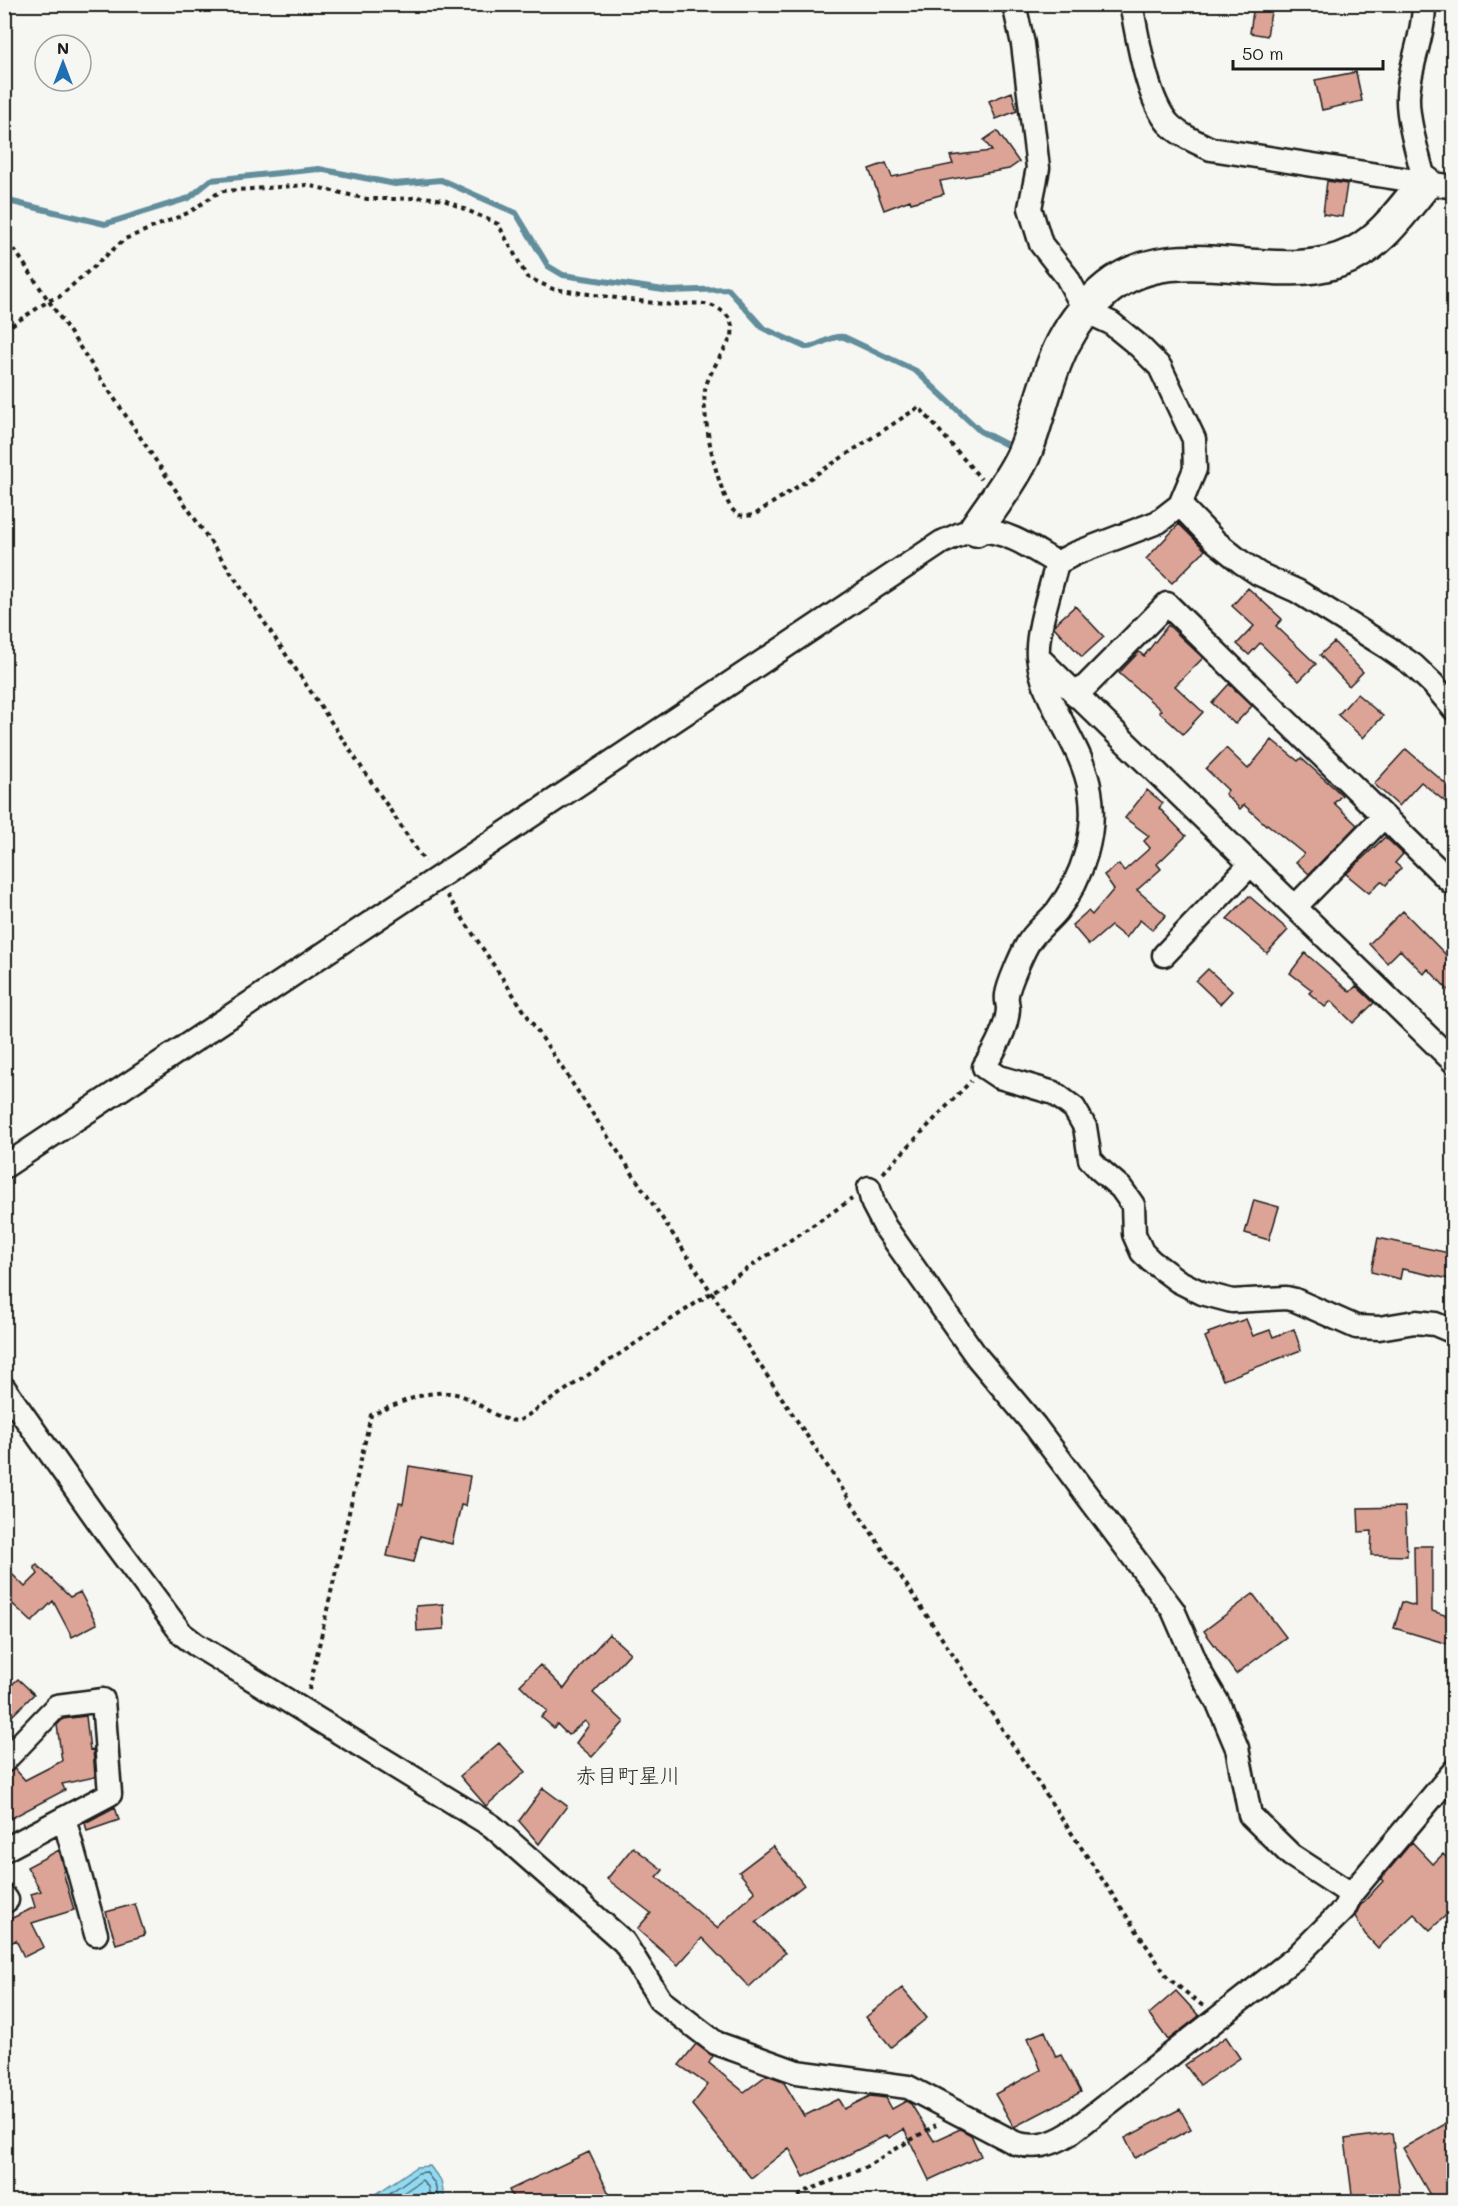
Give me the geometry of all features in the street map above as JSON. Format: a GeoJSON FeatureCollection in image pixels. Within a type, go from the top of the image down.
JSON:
{"type":"FeatureCollection","features":[{"type":"Feature","properties":{"kind":"street"},"geometry":{"type":"LineString","coordinates":[[1014,4],[1023,44],[1038,168],[1030,208],[1041,244],[1067,277],[1085,310],[1111,324],[1139,346],[1160,367],[1194,439],[1195,469],[1180,505],[1158,522],[1074,554],[1057,563],[1038,643],[1038,657],[1042,675],[1056,710],[1085,770],[1090,793],[1092,826],[1081,868],[1069,892],[1057,911],[1028,943],[1007,995],[1008,1010],[1001,1034],[984,1067],[999,1077],[1054,1094],[1074,1108],[1085,1127],[1090,1159],[1121,1188],[1133,1205],[1134,1234],[1143,1252],[1151,1261],[1178,1281],[1202,1293],[1232,1301],[1286,1298],[1295,1300],[1356,1327],[1378,1328],[1415,1322],[1435,1324],[1454,1332]]}},
{"type":"Feature","properties":{"kind":"street"},"geometry":{"type":"LineString","coordinates":[[1131,4],[1144,65],[1156,103],[1167,122],[1176,131],[1211,148],[1439,185]]}},
{"type":"Feature","properties":{"kind":"street"},"geometry":{"type":"LineString","coordinates":[[1424,4],[1424,22],[1408,94],[1408,109],[1439,185]]}},
{"type":"Feature","properties":{"kind":"street"},"geometry":{"type":"LineString","coordinates":[[976,529],[1023,457],[1053,365],[1065,337],[1085,310],[1108,288],[1128,275],[1148,267],[1176,262],[1203,262],[1272,269],[1304,268],[1332,263],[1356,253],[1378,238],[1439,185]]}},
{"type":"Feature","properties":{"kind":"street"},"geometry":{"type":"LineString","coordinates":[[1180,505],[1215,541],[1241,562],[1259,574],[1297,591],[1413,665],[1454,709]]}},
{"type":"Feature","properties":{"kind":"street"},"geometry":{"type":"LineString","coordinates":[[4,1167],[942,542],[976,529],[1021,542],[1057,563]]}},
{"type":"Feature","properties":{"kind":"street"},"geometry":{"type":"LineString","coordinates":[[1076,696],[1167,604],[1454,885]]}},
{"type":"Feature","properties":{"kind":"street"},"geometry":{"type":"LineString","coordinates":[[1038,657],[1454,1062]]}},
{"type":"Feature","properties":{"kind":"street"},"geometry":{"type":"LineString","coordinates":[[1295,907],[1383,817]]}},
{"type":"Feature","properties":{"kind":"street"},"geometry":{"type":"LineString","coordinates":[[1164,955],[1251,864]]}},
{"type":"Feature","properties":{"kind":"street"},"geometry":{"type":"LineString","coordinates":[[869,1188],[873,1204],[885,1227],[977,1357],[1035,1426],[1173,1610],[1200,1672],[1218,1703],[1238,1748],[1250,1815],[1291,1855],[1351,1894]]}},
{"type":"Feature","properties":{"kind":"street"},"geometry":{"type":"LineString","coordinates":[[4,1388],[111,1539],[182,1634],[492,1826],[624,1942],[661,2001],[716,2043],[797,2072],[908,2087],[1026,2146],[1057,2142],[1070,2134],[1314,1941],[1344,1909],[1351,1894],[1454,1771]]}},
{"type":"Feature","properties":{"kind":"street"},"geometry":{"type":"LineString","coordinates":[[4,1761],[57,1706],[103,1700],[110,1794],[4,1850]]}},
{"type":"Feature","properties":{"kind":"street"},"geometry":{"type":"LineString","coordinates":[[64,1818],[96,1934]]}},
{"type":"Feature","properties":{"kind":"street"},"geometry":{"type":"LineString","coordinates":[[4,1896],[7,1900],[4,1902]]}},
{"type":"Feature","properties":{"kind":"path"},"geometry":{"type":"LineString","coordinates":[[4,330],[50,300],[59,297],[125,238],[190,212],[204,201],[224,191],[307,185],[367,199],[435,197],[498,224],[527,277],[544,286],[667,304],[703,304],[713,306],[730,319],[733,327],[732,336],[705,390],[709,447],[727,500],[735,513],[743,516],[754,515],[919,407],[996,498]]}},
{"type":"Feature","properties":{"kind":"path"},"geometry":{"type":"LineString","coordinates":[[4,234],[1168,1978],[1218,2018]]}},
{"type":"Feature","properties":{"kind":"path"},"geometry":{"type":"LineString","coordinates":[[305,1710],[371,1415],[434,1393],[453,1392],[507,1421],[519,1421],[869,1188],[984,1067]]}},
{"type":"Feature","properties":{"kind":"path"},"geometry":{"type":"LineString","coordinates":[[791,2202],[806,2191],[864,2168],[958,2113]]}},
{"type":"Feature","properties":{"kind":"water"},"geometry":{"type":"Polygon","coordinates":[[[430,2166],[441,2181],[445,2201],[366,2201],[416,2167],[430,2166]]]}},
{"type":"Feature","properties":{"kind":"building"},"geometry":{"type":"Polygon","coordinates":[[[1254,4],[1272,6],[1267,36],[1250,33],[1254,4]]]}},
{"type":"Feature","properties":{"kind":"building"},"geometry":{"type":"Polygon","coordinates":[[[1356,72],[1362,101],[1322,110],[1315,80],[1356,72]]]}},
{"type":"Feature","properties":{"kind":"building"},"geometry":{"type":"Polygon","coordinates":[[[1012,92],[1017,111],[996,119],[989,101],[1012,92]]]}},
{"type":"Feature","properties":{"kind":"building"},"geometry":{"type":"Polygon","coordinates":[[[997,131],[1019,162],[1009,169],[940,181],[944,194],[911,203],[910,200],[884,210],[869,169],[886,163],[892,177],[953,164],[950,156],[992,151],[984,140],[997,131]]]}},
{"type":"Feature","properties":{"kind":"building"},"geometry":{"type":"Polygon","coordinates":[[[1327,181],[1347,184],[1342,217],[1323,214],[1327,181]]]}},
{"type":"Feature","properties":{"kind":"building"},"geometry":{"type":"Polygon","coordinates":[[[1179,524],[1205,550],[1172,583],[1146,559],[1179,524]]]}},
{"type":"Feature","properties":{"kind":"building"},"geometry":{"type":"Polygon","coordinates":[[[1248,588],[1282,619],[1276,626],[1316,664],[1299,681],[1260,643],[1249,655],[1237,644],[1254,626],[1232,606],[1248,588]]]}},
{"type":"Feature","properties":{"kind":"building"},"geometry":{"type":"Polygon","coordinates":[[[1075,606],[1104,637],[1082,657],[1054,627],[1075,606]]]}},
{"type":"Feature","properties":{"kind":"building"},"geometry":{"type":"Polygon","coordinates":[[[1168,625],[1203,658],[1175,686],[1203,712],[1183,734],[1159,712],[1161,710],[1119,673],[1139,652],[1144,656],[1168,625]]]}},
{"type":"Feature","properties":{"kind":"building"},"geometry":{"type":"Polygon","coordinates":[[[1334,642],[1363,672],[1349,686],[1320,655],[1334,642]]]}},
{"type":"Feature","properties":{"kind":"building"},"geometry":{"type":"Polygon","coordinates":[[[1229,684],[1252,706],[1235,724],[1212,703],[1229,684]]]}},
{"type":"Feature","properties":{"kind":"building"},"geometry":{"type":"Polygon","coordinates":[[[1357,694],[1383,716],[1363,738],[1338,715],[1357,694]]]}},
{"type":"Feature","properties":{"kind":"building"},"geometry":{"type":"Polygon","coordinates":[[[1272,740],[1298,761],[1301,758],[1342,795],[1334,803],[1357,825],[1309,874],[1296,862],[1304,854],[1244,805],[1240,809],[1225,794],[1228,790],[1206,769],[1226,748],[1248,769],[1272,740]]]}},
{"type":"Feature","properties":{"kind":"building"},"geometry":{"type":"Polygon","coordinates":[[[1406,749],[1454,791],[1454,798],[1448,804],[1421,782],[1399,806],[1374,784],[1406,749]]]}},
{"type":"Feature","properties":{"kind":"building"},"geometry":{"type":"Polygon","coordinates":[[[1147,790],[1163,803],[1159,808],[1186,836],[1157,864],[1161,869],[1137,890],[1166,915],[1152,930],[1140,920],[1126,938],[1111,926],[1089,945],[1072,925],[1088,911],[1092,915],[1114,889],[1104,875],[1119,864],[1124,871],[1150,848],[1144,841],[1149,836],[1125,818],[1147,790]]]}},
{"type":"Feature","properties":{"kind":"building"},"geometry":{"type":"Polygon","coordinates":[[[1385,837],[1403,854],[1395,863],[1401,868],[1386,885],[1381,881],[1369,893],[1346,874],[1385,837]]]}},
{"type":"Feature","properties":{"kind":"building"},"geometry":{"type":"Polygon","coordinates":[[[1249,896],[1288,930],[1267,953],[1227,919],[1249,896]]]}},
{"type":"Feature","properties":{"kind":"building"},"geometry":{"type":"Polygon","coordinates":[[[1403,911],[1454,963],[1454,996],[1428,969],[1424,974],[1400,950],[1387,963],[1369,944],[1403,911]]]}},
{"type":"Feature","properties":{"kind":"building"},"geometry":{"type":"Polygon","coordinates":[[[1305,953],[1350,992],[1356,986],[1374,1003],[1353,1023],[1331,1001],[1325,1007],[1309,993],[1312,990],[1290,973],[1305,953]]]}},
{"type":"Feature","properties":{"kind":"building"},"geometry":{"type":"Polygon","coordinates":[[[1208,969],[1232,991],[1220,1004],[1196,981],[1208,969]]]}},
{"type":"Feature","properties":{"kind":"building"},"geometry":{"type":"Polygon","coordinates":[[[1254,1200],[1279,1207],[1269,1240],[1245,1233],[1254,1200]]]}},
{"type":"Feature","properties":{"kind":"building"},"geometry":{"type":"Polygon","coordinates":[[[1378,1238],[1454,1254],[1454,1280],[1402,1269],[1400,1279],[1371,1272],[1378,1238]]]}},
{"type":"Feature","properties":{"kind":"building"},"geometry":{"type":"Polygon","coordinates":[[[1246,1319],[1253,1336],[1270,1330],[1273,1337],[1294,1329],[1301,1350],[1223,1380],[1205,1337],[1209,1335],[1208,1333],[1246,1319]]]}},
{"type":"Feature","properties":{"kind":"building"},"geometry":{"type":"Polygon","coordinates":[[[409,1466],[470,1476],[465,1506],[461,1505],[452,1544],[420,1536],[414,1562],[387,1556],[399,1503],[403,1504],[409,1466]]]}},
{"type":"Feature","properties":{"kind":"building"},"geometry":{"type":"Polygon","coordinates":[[[1405,1507],[1407,1556],[1371,1555],[1372,1531],[1359,1532],[1358,1508],[1405,1507]]]}},
{"type":"Feature","properties":{"kind":"building"},"geometry":{"type":"Polygon","coordinates":[[[1414,1546],[1432,1546],[1432,1611],[1454,1618],[1448,1644],[1394,1628],[1402,1602],[1415,1606],[1414,1546]]]}},
{"type":"Feature","properties":{"kind":"building"},"geometry":{"type":"Polygon","coordinates":[[[37,1565],[70,1597],[80,1592],[97,1624],[72,1637],[53,1601],[32,1622],[4,1596],[4,1566],[25,1587],[38,1574],[34,1567],[37,1565]]]}},
{"type":"Feature","properties":{"kind":"building"},"geometry":{"type":"Polygon","coordinates":[[[1253,1594],[1286,1637],[1236,1674],[1204,1631],[1253,1594]]]}},
{"type":"Feature","properties":{"kind":"building"},"geometry":{"type":"Polygon","coordinates":[[[443,1604],[444,1629],[417,1631],[416,1606],[443,1604]]]}},
{"type":"Feature","properties":{"kind":"building"},"geometry":{"type":"Polygon","coordinates":[[[609,1634],[630,1653],[593,1693],[624,1722],[592,1757],[576,1743],[589,1725],[585,1721],[568,1735],[557,1724],[554,1728],[541,1717],[547,1711],[520,1685],[540,1665],[564,1689],[609,1634]]]}},
{"type":"Feature","properties":{"kind":"building"},"geometry":{"type":"Polygon","coordinates":[[[18,1679],[34,1694],[4,1724],[4,1692],[18,1679]]]}},
{"type":"Feature","properties":{"kind":"building"},"geometry":{"type":"Polygon","coordinates":[[[86,1716],[90,1750],[93,1749],[95,1777],[62,1784],[65,1790],[4,1822],[4,1774],[15,1769],[25,1780],[62,1761],[57,1725],[63,1719],[86,1716]]]}},
{"type":"Feature","properties":{"kind":"building"},"geometry":{"type":"Polygon","coordinates":[[[499,1743],[525,1772],[486,1806],[460,1776],[499,1743]]]}},
{"type":"Feature","properties":{"kind":"building"},"geometry":{"type":"Polygon","coordinates":[[[543,1788],[567,1806],[539,1844],[519,1821],[543,1788]]]}},
{"type":"Feature","properties":{"kind":"building"},"geometry":{"type":"Polygon","coordinates":[[[115,1807],[119,1820],[87,1831],[85,1823],[115,1807]]]}},
{"type":"Feature","properties":{"kind":"building"},"geometry":{"type":"Polygon","coordinates":[[[1412,1842],[1433,1864],[1443,1854],[1454,1865],[1454,1908],[1430,1930],[1414,1914],[1378,1948],[1365,1934],[1355,1916],[1360,1906],[1383,1881],[1381,1879],[1412,1842]]]}},
{"type":"Feature","properties":{"kind":"building"},"geometry":{"type":"Polygon","coordinates":[[[773,1846],[804,1885],[756,1922],[785,1953],[749,1987],[702,1938],[678,1965],[637,1929],[651,1913],[607,1879],[633,1847],[663,1870],[657,1877],[717,1928],[755,1892],[739,1872],[773,1846]]]}},
{"type":"Feature","properties":{"kind":"building"},"geometry":{"type":"Polygon","coordinates":[[[59,1850],[74,1910],[32,1923],[44,1947],[24,1957],[16,1940],[4,1947],[4,1922],[35,1907],[31,1894],[41,1891],[27,1867],[59,1850]]]}},
{"type":"Feature","properties":{"kind":"building"},"geometry":{"type":"Polygon","coordinates":[[[135,1904],[145,1935],[116,1944],[106,1912],[135,1904]]]}},
{"type":"Feature","properties":{"kind":"building"},"geometry":{"type":"Polygon","coordinates":[[[902,1988],[927,2018],[891,2047],[866,2017],[902,1988]]]}},
{"type":"Feature","properties":{"kind":"building"},"geometry":{"type":"Polygon","coordinates":[[[1176,1991],[1199,2016],[1168,2040],[1149,2014],[1176,1991]]]}},
{"type":"Feature","properties":{"kind":"building"},"geometry":{"type":"Polygon","coordinates":[[[1045,2031],[1056,2057],[1061,2055],[1081,2092],[1014,2127],[995,2094],[1041,2070],[1028,2038],[1045,2031]]]}},
{"type":"Feature","properties":{"kind":"building"},"geometry":{"type":"Polygon","coordinates":[[[1226,2037],[1240,2058],[1200,2085],[1185,2065],[1226,2037]]]}},
{"type":"Feature","properties":{"kind":"building"},"geometry":{"type":"Polygon","coordinates":[[[696,2044],[713,2056],[709,2063],[744,2092],[767,2075],[783,2081],[804,2116],[838,2099],[844,2109],[870,2096],[886,2098],[892,2109],[906,2101],[911,2104],[934,2141],[960,2129],[971,2135],[981,2156],[929,2180],[904,2129],[889,2138],[887,2135],[804,2177],[789,2148],[751,2178],[692,2105],[708,2085],[679,2065],[696,2044]]]}},
{"type":"Feature","properties":{"kind":"building"},"geometry":{"type":"Polygon","coordinates":[[[1180,2109],[1191,2129],[1135,2158],[1125,2138],[1180,2109]]]}},
{"type":"Feature","properties":{"kind":"building"},"geometry":{"type":"Polygon","coordinates":[[[1454,2119],[1454,2202],[1434,2202],[1403,2148],[1454,2119]]]}},
{"type":"Feature","properties":{"kind":"building"},"geometry":{"type":"Polygon","coordinates":[[[1392,2133],[1401,2202],[1353,2202],[1345,2139],[1392,2133]]]}},
{"type":"Feature","properties":{"kind":"building"},"geometry":{"type":"Polygon","coordinates":[[[589,2152],[613,2202],[515,2202],[509,2190],[589,2152]]]}},
{"type":"Feature","properties":{"kind":"waterway"},"geometry":{"type":"LineString","coordinates":[[4,200],[105,224],[189,198],[211,180],[319,169],[395,184],[441,180],[516,213],[548,266],[563,275],[670,291],[728,289],[763,328],[805,347],[844,337],[916,371],[980,431],[1013,448]]}},
{"type":"Feature","properties":{"kind":"district","name":"赤目町星川"},"geometry":{"type":"Point","coordinates":[628,1774]}}]}
